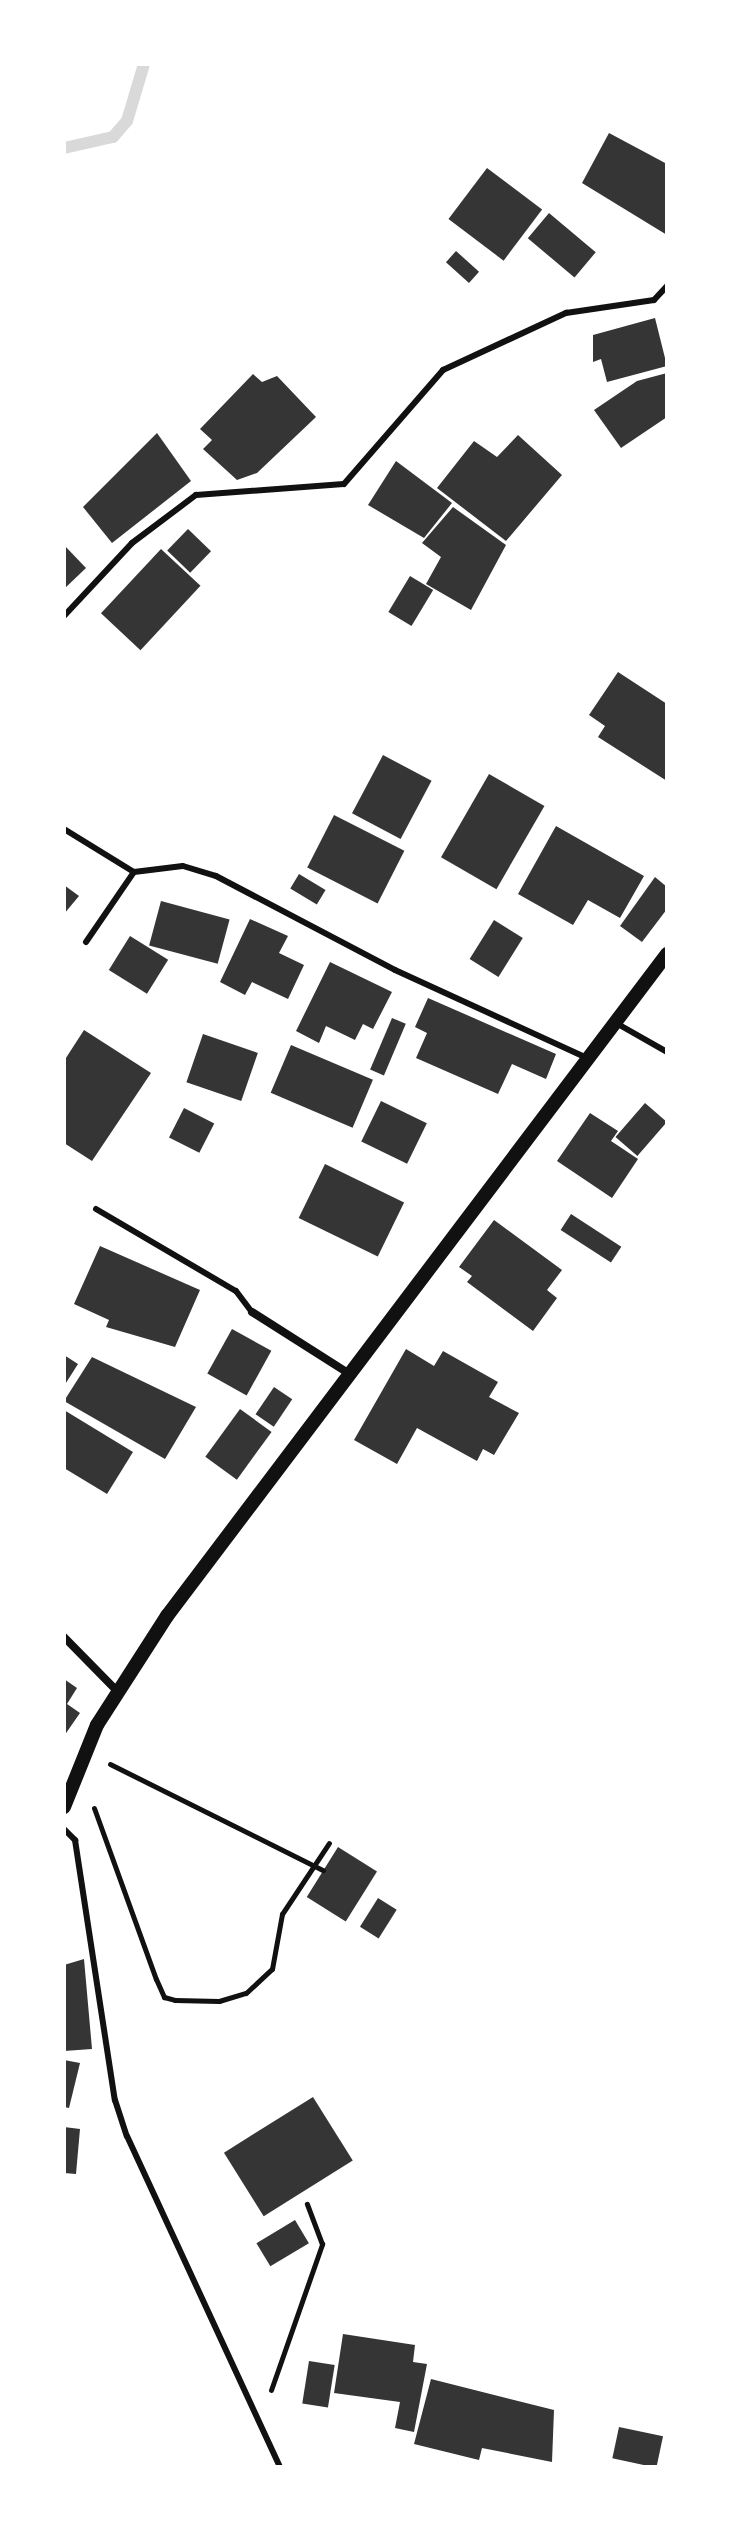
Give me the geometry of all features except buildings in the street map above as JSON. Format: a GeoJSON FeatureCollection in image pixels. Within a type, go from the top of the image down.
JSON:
{"type":"FeatureCollection","features":[{"type":"Feature","properties":{"kind":"street"},"geometry":{"type":"LineString","coordinates":[[64,1807],[74,1777],[117,1691],[348,1373],[667,954]]}},
{"type":"Feature","properties":{"kind":"street"},"geometry":{"type":"LineString","coordinates":[[252,1312],[348,1373]]}},
{"type":"Feature","properties":{"kind":"street"},"geometry":{"type":"LineString","coordinates":[[64,1637],[117,1691]]}},
{"type":"Feature","properties":{"kind":"lane"},"geometry":{"type":"LineString","coordinates":[[64,616],[132,543],[196,495],[344,484],[443,370],[553,318],[654,300],[667,286]]}},
{"type":"Feature","properties":{"kind":"lane"},"geometry":{"type":"LineString","coordinates":[[64,829],[134,872],[183,866],[216,876],[395,970],[589,1059]]}},
{"type":"Feature","properties":{"kind":"lane"},"geometry":{"type":"LineString","coordinates":[[86,942],[134,872]]}},
{"type":"Feature","properties":{"kind":"lane"},"geometry":{"type":"LineString","coordinates":[[616,1023],[667,1052]]}},
{"type":"Feature","properties":{"kind":"lane"},"geometry":{"type":"LineString","coordinates":[[96,1209],[236,1291],[252,1312]]}},
{"type":"Feature","properties":{"kind":"lane"},"geometry":{"type":"LineString","coordinates":[[64,1829],[75,1840],[119,2112],[280,2467]]}},
{"type":"Feature","properties":{"kind":"path"},"geometry":{"type":"LineString","coordinates":[[106,1761],[323,1870]]}},
{"type":"Feature","properties":{"kind":"path"},"geometry":{"type":"LineString","coordinates":[[74,1777],[92,1802],[164,1997],[219,2001],[246,1993],[272,1969],[282,1914],[329,1843]]}},
{"type":"Feature","properties":{"kind":"path"},"geometry":{"type":"LineString","coordinates":[[262,2422],[303,2283],[322,2244],[307,2204]]}},
{"type":"Feature","properties":{"kind":"waterway"},"geometry":{"type":"LineString","coordinates":[[64,148],[113,137],[127,121],[144,64]]}}]}
